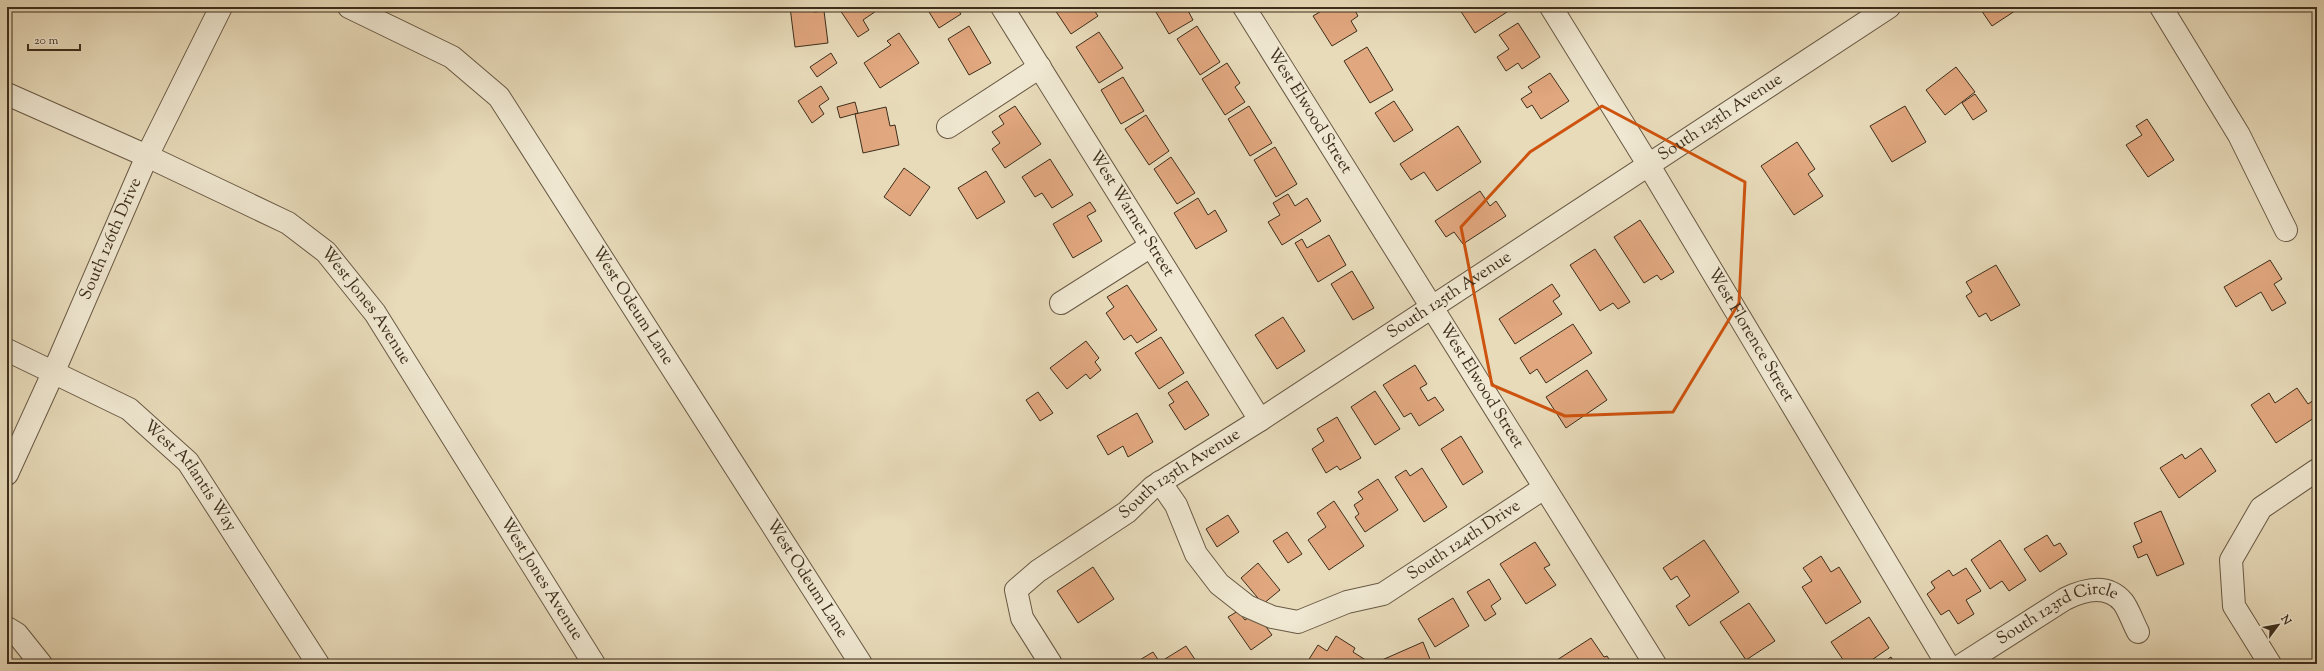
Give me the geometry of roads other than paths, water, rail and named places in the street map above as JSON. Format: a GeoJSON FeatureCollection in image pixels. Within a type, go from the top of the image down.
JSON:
{"type":"FeatureCollection","features":[{"type":"Feature","properties":{"kind":"street","name":"South 126th Drive"},"geometry":{"type":"LineString","coordinates":[[7,474],[54,371],[147,156],[221,7]]}},
{"type":"Feature","properties":{"kind":"street","name":"West Odeum Lane"},"geometry":{"type":"LineString","coordinates":[[349,7],[452,57],[499,97],[861,664]]}},
{"type":"Feature","properties":{"kind":"street","name":"West Warner Street"},"geometry":{"type":"LineString","coordinates":[[1002,7],[1260,420]]}},
{"type":"Feature","properties":{"kind":"street","name":"West Elwood Street"},"geometry":{"type":"LineString","coordinates":[[1244,7],[1655,664]]}},
{"type":"Feature","properties":{"kind":"street","name":"West Florence Street"},"geometry":{"type":"LineString","coordinates":[[1551,7],[1648,164],[1947,664]]}},
{"type":"Feature","properties":{"kind":"street","name":"South 125th Avenue"},"geometry":{"type":"LineString","coordinates":[[1052,664],[1022,618],[1016,590],[1038,571],[1127,512],[1160,482],[1260,420],[1889,7]]}},
{"type":"Feature","properties":{"kind":"street"},"geometry":{"type":"LineString","coordinates":[[2161,7],[2239,135],[2286,230]]}},
{"type":"Feature","properties":{"kind":"street"},"geometry":{"type":"LineString","coordinates":[[948,127],[1040,67]]}},
{"type":"Feature","properties":{"kind":"street","name":"West Jones Avenue"},"geometry":{"type":"LineString","coordinates":[[7,94],[147,156],[288,223],[326,252],[374,313],[594,664]]}},
{"type":"Feature","properties":{"kind":"street"},"geometry":{"type":"LineString","coordinates":[[1061,303],[1151,246]]}},
{"type":"Feature","properties":{"kind":"street","name":"West Atlantis Way"},"geometry":{"type":"LineString","coordinates":[[7,350],[54,371],[129,409],[188,462],[318,664]]}},
{"type":"Feature","properties":{"kind":"street"},"geometry":{"type":"LineString","coordinates":[[2270,664],[2234,606],[2231,560],[2261,508],[2317,470]]}},
{"type":"Feature","properties":{"kind":"street","name":"South 124th Drive"},"geometry":{"type":"LineString","coordinates":[[1160,482],[1176,505],[1196,554],[1219,584],[1247,606],[1272,617],[1298,622],[1347,602],[1383,594],[1544,488]]}},
{"type":"Feature","properties":{"kind":"street","name":"South 123rd Circle"},"geometry":{"type":"LineString","coordinates":[[1963,664],[2080,591],[2094,589],[2110,593],[2122,601],[2138,632]]}},
{"type":"Feature","properties":{"kind":"street"},"geometry":{"type":"LineString","coordinates":[[7,628],[17,634],[41,664]]}}]}
